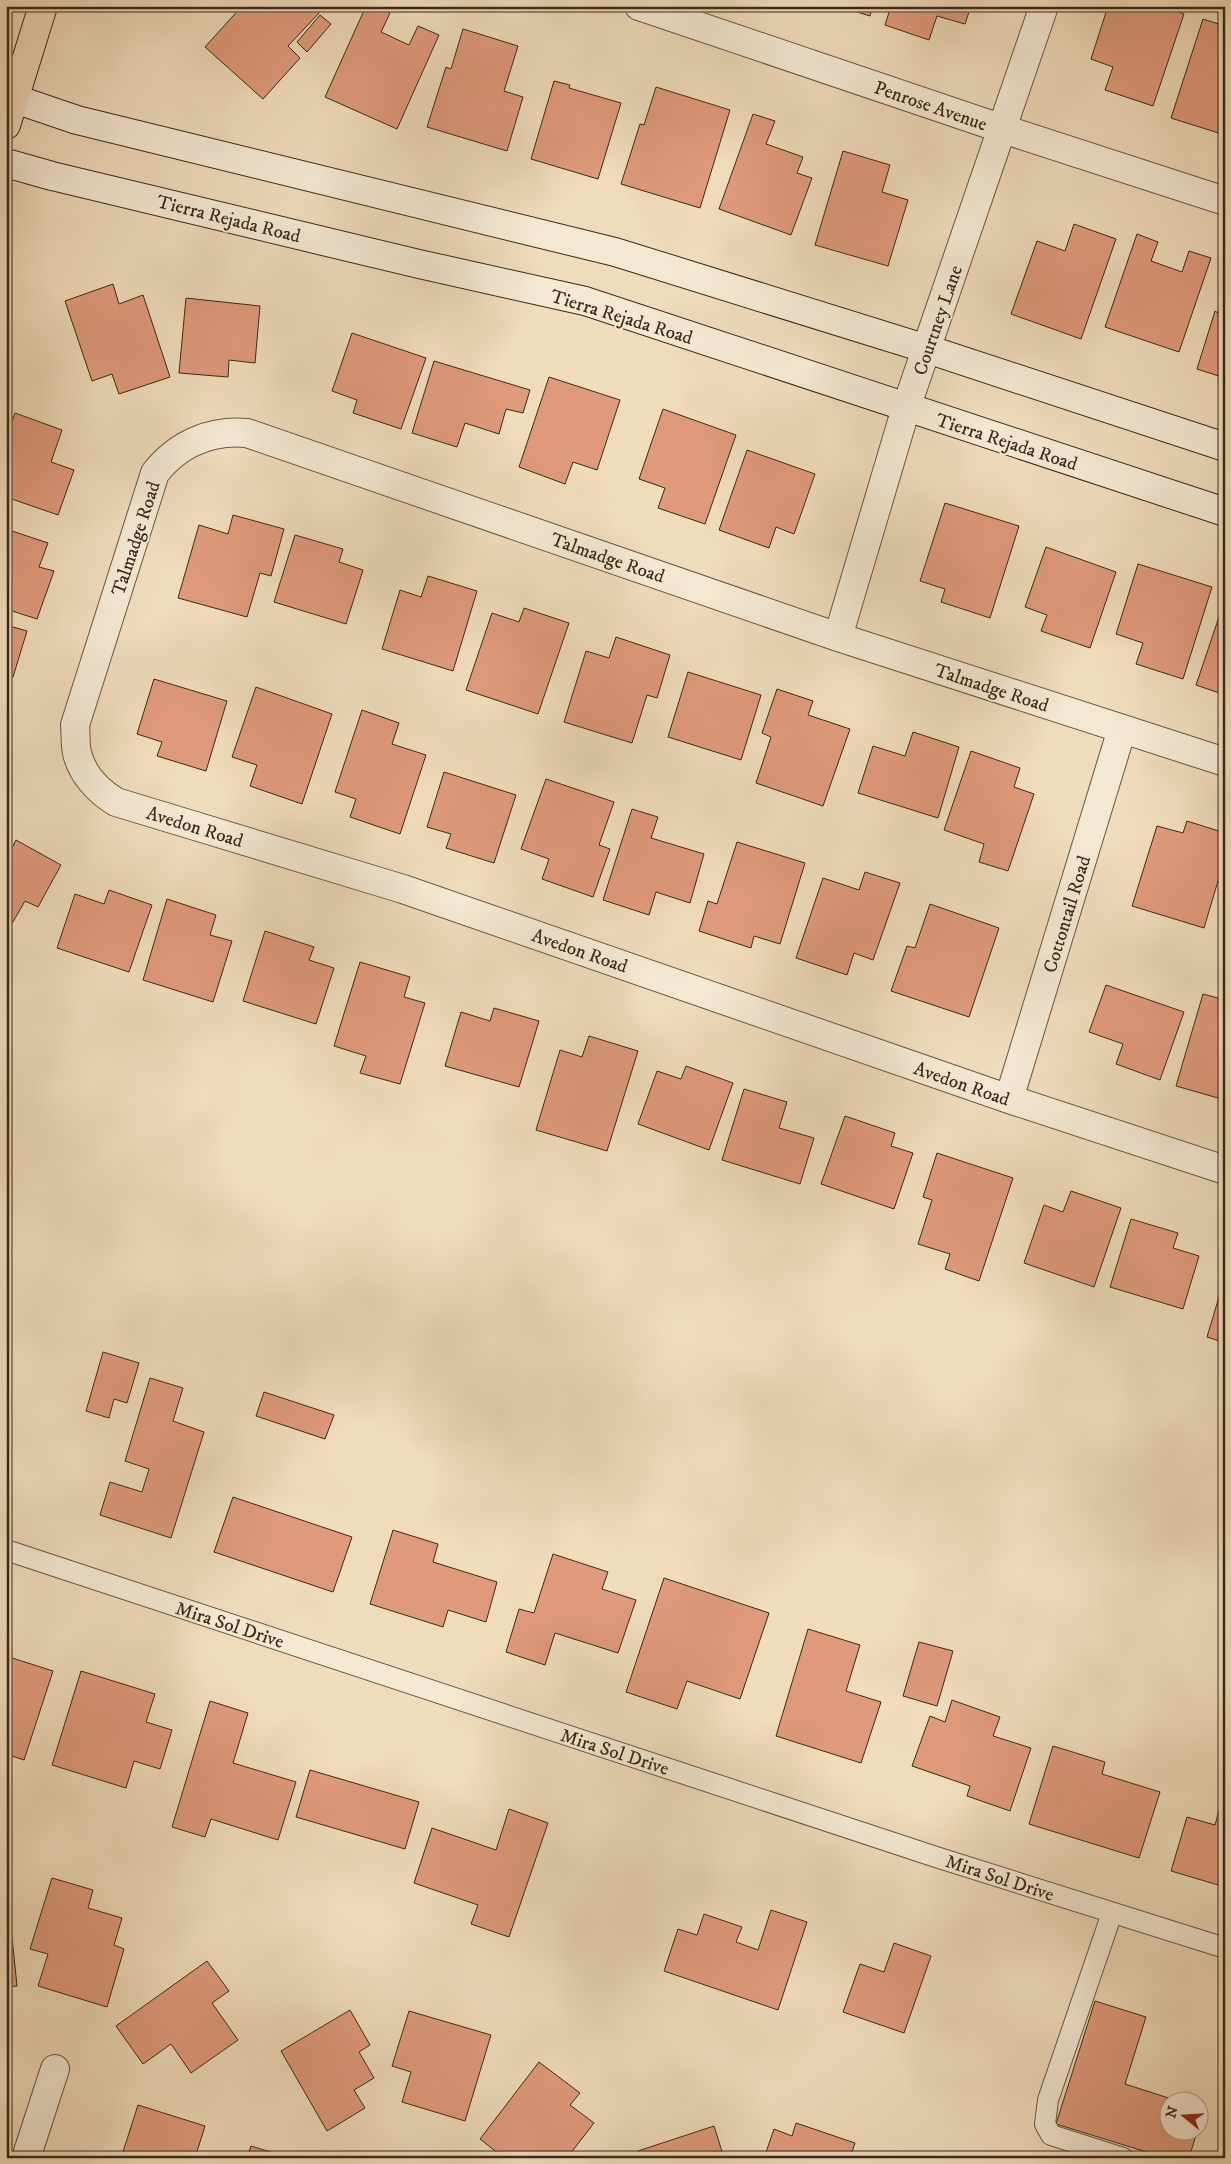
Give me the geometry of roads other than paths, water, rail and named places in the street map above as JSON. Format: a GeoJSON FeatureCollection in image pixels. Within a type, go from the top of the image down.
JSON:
{"type":"FeatureCollection","features":[{"type":"Feature","properties":{"kind":"main road"},"geometry":{"type":"LineString","coordinates":[[6,125],[11,100],[43,6]]}},
{"type":"Feature","properties":{"kind":"street","name":"Penrose Avenue"},"geometry":{"type":"LineString","coordinates":[[639,6],[1003,129],[1225,201]]}},
{"type":"Feature","properties":{"kind":"street","name":"Courtney Lane"},"geometry":{"type":"LineString","coordinates":[[838,637],[906,408],[1044,6]]}},
{"type":"Feature","properties":{"kind":"street"},"geometry":{"type":"LineString","coordinates":[[11,100],[77,120],[435,206],[615,252],[927,348],[1225,447]]}},
{"type":"Feature","properties":{"kind":"street","name":"Tierra Rejada Road"},"geometry":{"type":"LineString","coordinates":[[6,162],[52,176],[399,259],[585,301],[1225,512]]}},
{"type":"Feature","properties":{"kind":"street","name":"Talmadge Road"},"geometry":{"type":"LineString","coordinates":[[106,628],[155,473],[176,451],[216,434],[247,433],[838,637],[1225,762]]}},
{"type":"Feature","properties":{"kind":"street","name":"Avedon Road"},"geometry":{"type":"LineString","coordinates":[[106,628],[75,725],[77,754],[92,783],[116,802],[403,889],[1009,1099],[1225,1170]]}},
{"type":"Feature","properties":{"kind":"street","name":"Cottontail Road"},"geometry":{"type":"LineString","coordinates":[[1009,1099],[1122,729]]}},
{"type":"Feature","properties":{"kind":"street"},"geometry":{"type":"LineString","coordinates":[[26,2158],[55,2069]]}},
{"type":"Feature","properties":{"kind":"lane","name":"Mira Sol Drive"},"geometry":{"type":"LineString","coordinates":[[6,1550],[936,1857],[1225,1948]]}},
{"type":"Feature","properties":{"kind":"lane"},"geometry":{"type":"LineString","coordinates":[[1112,1913],[1048,2100],[1045,2124],[1052,2135],[1123,2158]]}}]}
